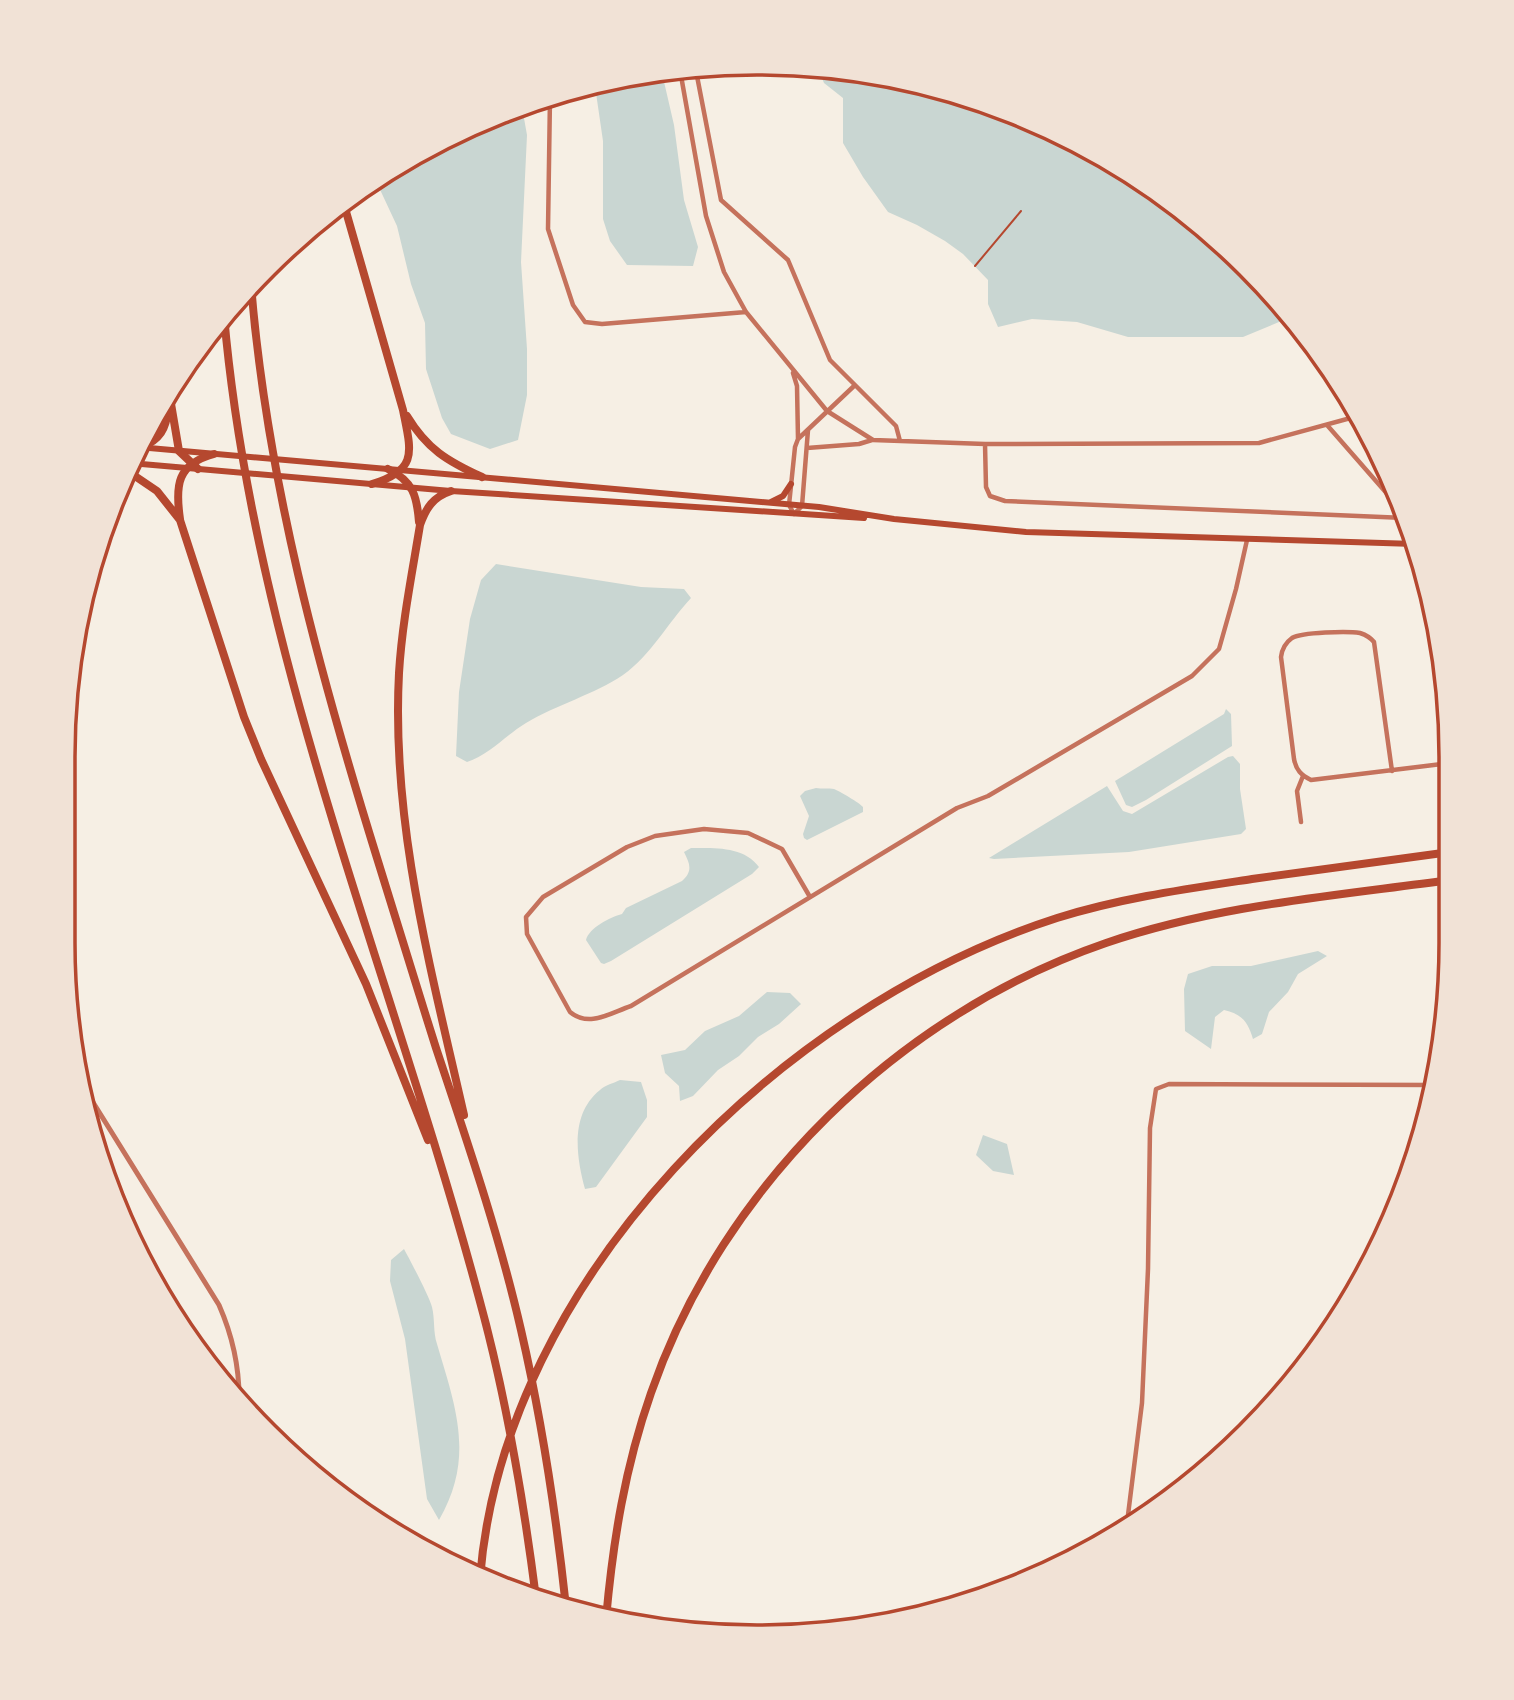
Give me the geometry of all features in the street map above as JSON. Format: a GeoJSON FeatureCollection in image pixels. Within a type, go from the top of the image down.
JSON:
{"type":"FeatureCollection","features":[{"type":"Feature","properties":{"kind":"highway"},"geometry":{"type":"LineString","coordinates":[[346,213],[403,411],[410,449],[399,472],[372,484]]}},
{"type":"Feature","properties":{"kind":"highway"},"geometry":{"type":"LineString","coordinates":[[253,298],[283,510],[314,646],[436,1048],[473,1155]]}},
{"type":"Feature","properties":{"kind":"highway"},"geometry":{"type":"LineString","coordinates":[[226,330],[252,506],[279,627],[300,708],[447,1186],[498,1371],[519,1479],[535,1588]]}},
{"type":"Feature","properties":{"kind":"highway"},"geometry":{"type":"LineString","coordinates":[[172,408],[179,450],[192,467]]}},
{"type":"Feature","properties":{"kind":"highway"},"geometry":{"type":"LineString","coordinates":[[403,411],[428,445],[449,461],[482,477]]}},
{"type":"Feature","properties":{"kind":"highway"},"geometry":{"type":"LineString","coordinates":[[154,441],[163,430],[165,420]]}},
{"type":"Feature","properties":{"kind":"highway"},"geometry":{"type":"LineString","coordinates":[[214,454],[192,467],[178,481],[177,489],[180,520],[229,675],[256,748],[366,984],[447,1186]]}},
{"type":"Feature","properties":{"kind":"highway"},"geometry":{"type":"LineString","coordinates":[[388,468],[399,472],[411,487],[418,501],[420,525]]}},
{"type":"Feature","properties":{"kind":"highway"},"geometry":{"type":"LineString","coordinates":[[136,477],[156,491],[180,520]]}},
{"type":"Feature","properties":{"kind":"highway"},"geometry":{"type":"LineString","coordinates":[[451,491],[432,501],[420,525],[404,624],[398,718],[402,802],[414,892],[473,1155],[522,1330],[555,1514],[565,1597]]}},
{"type":"Feature","properties":{"kind":"highway"},"geometry":{"type":"LineString","coordinates":[[482,1566],[491,1505],[512,1430],[554,1337],[582,1289],[625,1228],[709,1134],[794,1060],[851,1019],[914,981],[1000,939],[1053,919],[1101,905],[1177,890],[1439,854]]}},
{"type":"Feature","properties":{"kind":"highway"},"geometry":{"type":"LineString","coordinates":[[607,1608],[615,1532],[631,1459],[652,1391],[679,1327],[723,1247],[771,1179],[825,1120],[866,1082],[933,1030],[993,994],[1055,963],[1106,943],[1218,913],[1439,882]]}},
{"type":"Feature","properties":{"kind":"main road"},"geometry":{"type":"LineString","coordinates":[[150,448],[388,468]]}},
{"type":"Feature","properties":{"kind":"main road"},"geometry":{"type":"LineString","coordinates":[[142,464],[451,491],[894,519]]}},
{"type":"Feature","properties":{"kind":"main road"},"geometry":{"type":"LineString","coordinates":[[399,472],[802,506],[894,519],[1026,532],[1405,544]]}},
{"type":"Feature","properties":{"kind":"main road"},"geometry":{"type":"LineString","coordinates":[[769,503],[783,496],[791,484]]}},
{"type":"Feature","properties":{"kind":"street"},"geometry":{"type":"LineString","coordinates":[[698,78],[721,200],[788,260],[830,360],[896,426],[900,440]]}},
{"type":"Feature","properties":{"kind":"street"},"geometry":{"type":"LineString","coordinates":[[682,80],[706,216],[724,272],[746,312],[827,411],[873,440]]}},
{"type":"Feature","properties":{"kind":"street"},"geometry":{"type":"LineString","coordinates":[[550,107],[548,229],[573,305],[585,322],[602,324],[746,312]]}},
{"type":"Feature","properties":{"kind":"street"},"geometry":{"type":"LineString","coordinates":[[792,369],[797,386],[798,439],[789,505],[794,514],[802,506],[808,430]]}},
{"type":"Feature","properties":{"kind":"street"},"geometry":{"type":"LineString","coordinates":[[798,439],[854,386]]}},
{"type":"Feature","properties":{"kind":"street"},"geometry":{"type":"LineString","coordinates":[[807,448],[859,444],[873,440],[985,444],[1259,443],[1348,419]]}},
{"type":"Feature","properties":{"kind":"street"},"geometry":{"type":"LineString","coordinates":[[1327,425],[1385,491]]}},
{"type":"Feature","properties":{"kind":"street"},"geometry":{"type":"LineString","coordinates":[[985,444],[986,487],[990,496],[1005,501],[1395,518]]}},
{"type":"Feature","properties":{"kind":"street"},"geometry":{"type":"LineString","coordinates":[[810,897],[782,849],[748,833],[704,829],[671,832],[627,848],[542,897],[526,916],[527,934],[570,1012],[578,1018],[587,1021],[631,1006],[957,808],[988,796],[1192,676],[1219,649],[1247,540]]}},
{"type":"Feature","properties":{"kind":"street"},"geometry":{"type":"LineString","coordinates":[[1392,771],[1374,642],[1370,637],[1354,632],[1300,635],[1285,644],[1281,657],[1294,759],[1296,768],[1303,776],[1311,780],[1392,771],[1439,765]]}},
{"type":"Feature","properties":{"kind":"street"},"geometry":{"type":"LineString","coordinates":[[1301,822],[1297,791],[1303,776]]}},
{"type":"Feature","properties":{"kind":"street"},"geometry":{"type":"LineString","coordinates":[[1128,1515],[1142,1403],[1148,1269],[1150,1128],[1156,1089],[1169,1084],[1424,1085]]}},
{"type":"Feature","properties":{"kind":"street"},"geometry":{"type":"LineString","coordinates":[[95,1105],[219,1305],[230,1332],[238,1364],[239,1386]]}},
{"type":"Feature","properties":{"kind":"path"},"geometry":{"type":"LineString","coordinates":[[975,266],[1021,211]]}},
{"type":"Feature","properties":{"kind":"shaded area"},"geometry":{"type":"Polygon","coordinates":[[[822,79],[846,81],[933,98],[1018,127],[1059,146],[1136,190],[1172,216],[1207,244],[1281,321],[1243,337],[1128,337],[1077,322],[1032,319],[998,327],[988,304],[988,280],[963,254],[945,241],[888,212],[863,177],[843,143],[843,98],[822,79]]]}},
{"type":"Feature","properties":{"kind":"shaded area"},"geometry":{"type":"Polygon","coordinates":[[[664,82],[674,125],[684,200],[698,247],[693,266],[627,265],[610,241],[603,219],[603,141],[596,94],[664,82]]]}},
{"type":"Feature","properties":{"kind":"shaded area"},"geometry":{"type":"Polygon","coordinates":[[[524,116],[527,135],[521,262],[527,395],[518,440],[490,449],[451,434],[442,418],[426,369],[425,323],[411,284],[397,226],[380,189],[455,146],[524,116]]]}},
{"type":"Feature","properties":{"kind":"shaded area"},"geometry":{"type":"Polygon","coordinates":[[[496,564],[641,587],[684,589],[691,598],[650,649],[623,675],[526,723],[483,755],[467,762],[456,756],[459,692],[470,619],[481,580],[496,564]]]}},
{"type":"Feature","properties":{"kind":"shaded area"},"geometry":{"type":"Polygon","coordinates":[[[1226,709],[1231,714],[1232,746],[1146,800],[1132,807],[1126,805],[1115,781],[1224,714],[1226,709]]]}},
{"type":"Feature","properties":{"kind":"shaded area"},"geometry":{"type":"Polygon","coordinates":[[[1233,756],[1240,764],[1240,789],[1246,829],[1241,834],[1129,852],[989,858],[1107,786],[1123,811],[1132,814],[1233,756]]]}},
{"type":"Feature","properties":{"kind":"shaded area"},"geometry":{"type":"Polygon","coordinates":[[[816,788],[837,790],[861,805],[863,812],[807,840],[803,834],[809,816],[800,796],[805,791],[816,788]]]}},
{"type":"Feature","properties":{"kind":"shaded area"},"geometry":{"type":"Polygon","coordinates":[[[691,848],[719,848],[737,852],[753,860],[759,867],[752,874],[611,961],[601,963],[586,940],[591,931],[606,920],[622,914],[626,908],[682,881],[688,874],[689,867],[684,852],[691,848]]]}},
{"type":"Feature","properties":{"kind":"shaded area"},"geometry":{"type":"Polygon","coordinates":[[[1318,951],[1327,956],[1298,974],[1288,992],[1269,1012],[1262,1034],[1253,1039],[1243,1020],[1224,1010],[1215,1017],[1211,1049],[1185,1031],[1184,989],[1188,974],[1212,966],[1251,966],[1318,951]]]}},
{"type":"Feature","properties":{"kind":"shaded area"},"geometry":{"type":"Polygon","coordinates":[[[767,992],[790,993],[801,1004],[779,1024],[758,1037],[739,1056],[718,1070],[693,1096],[680,1101],[679,1086],[665,1073],[661,1055],[685,1050],[705,1031],[739,1016],[767,992]]]}},
{"type":"Feature","properties":{"kind":"shaded area"},"geometry":{"type":"Polygon","coordinates":[[[620,1080],[641,1082],[647,1100],[647,1117],[596,1187],[585,1189],[578,1150],[580,1123],[590,1100],[602,1088],[620,1080]]]}},
{"type":"Feature","properties":{"kind":"shaded area"},"geometry":{"type":"Polygon","coordinates":[[[983,1135],[1007,1144],[1014,1175],[993,1171],[976,1155],[983,1135]]]}},
{"type":"Feature","properties":{"kind":"shaded area"},"geometry":{"type":"Polygon","coordinates":[[[404,1249],[432,1307],[436,1339],[459,1433],[457,1475],[439,1520],[427,1499],[405,1339],[390,1281],[391,1260],[404,1249]]]}}]}
